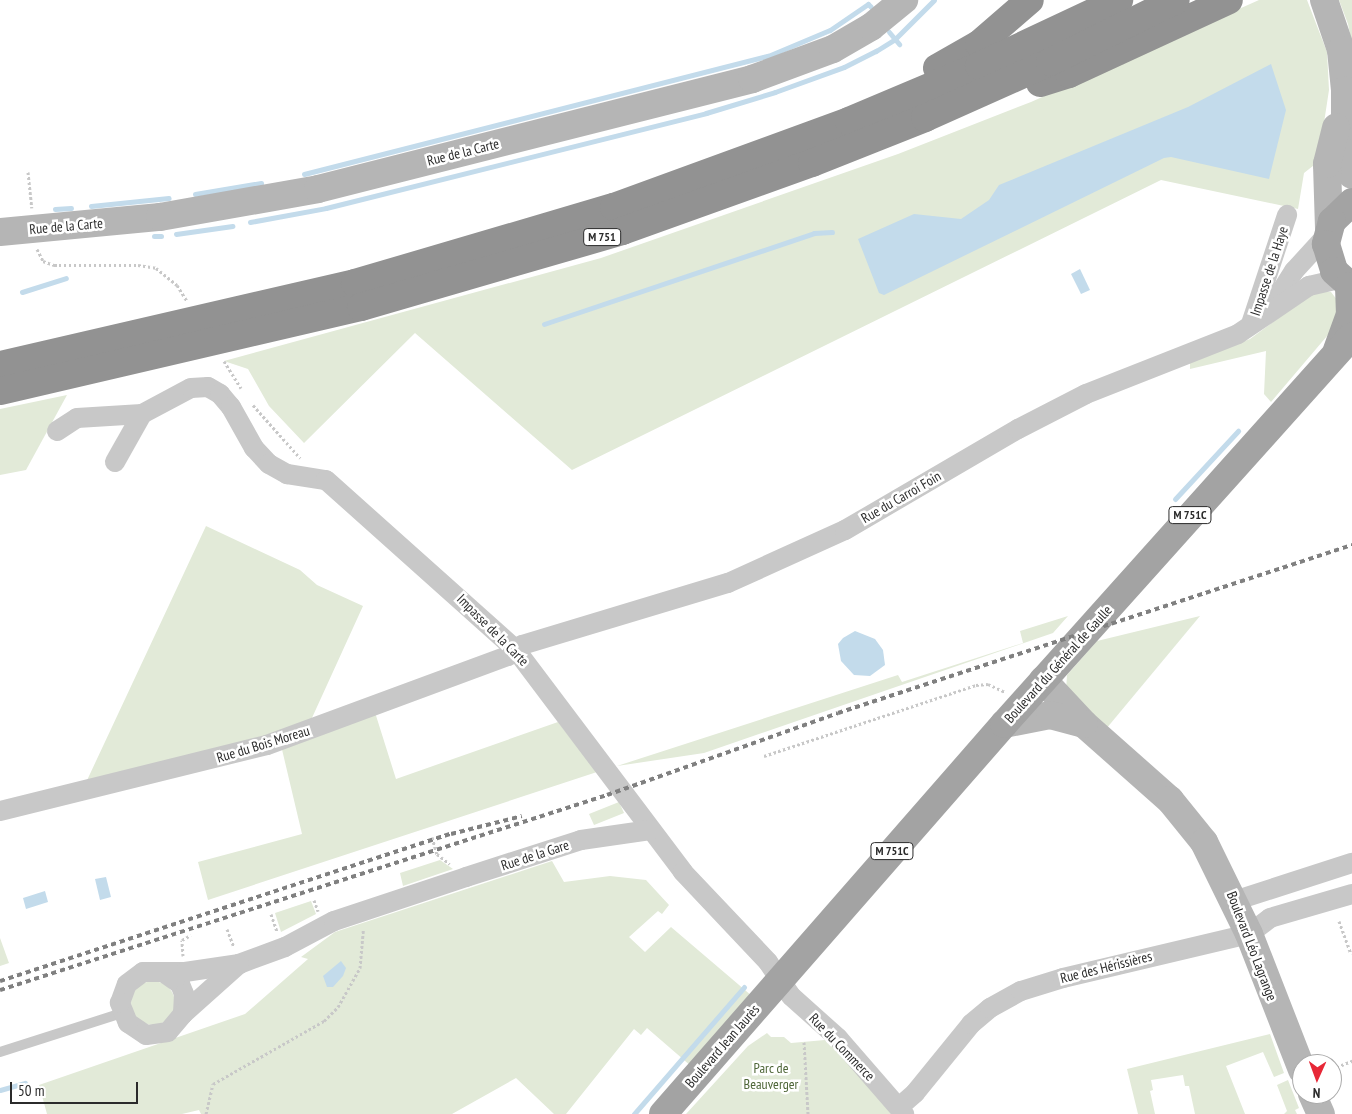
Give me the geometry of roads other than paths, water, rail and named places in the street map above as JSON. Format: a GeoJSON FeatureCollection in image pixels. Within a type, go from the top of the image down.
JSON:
{"type":"FeatureCollection","features":[{"type":"Feature","properties":{"kind":"highway"},"geometry":{"type":"LineString","coordinates":[[849,121],[979,44],[1030,0]]}},
{"type":"Feature","properties":{"kind":"highway","name":"M 751"},"geometry":{"type":"LineString","coordinates":[[0,365],[280,301],[485,247],[678,185],[849,121],[970,70],[1119,0]]}},
{"type":"Feature","properties":{"kind":"highway","name":"M 751"},"geometry":{"type":"LineString","coordinates":[[0,391],[296,324],[492,271],[686,210],[925,118],[1050,62],[1176,0]]}},
{"type":"Feature","properties":{"kind":"highway"},"geometry":{"type":"LineString","coordinates":[[925,118],[1069,74],[1229,0]]}},
{"type":"Feature","properties":{"kind":"main road"},"geometry":{"type":"LineString","coordinates":[[1328,231],[1337,214],[1352,202]]}},
{"type":"Feature","properties":{"kind":"main road","name":"M 751C"},"geometry":{"type":"LineString","coordinates":[[1328,231],[1327,254],[1347,284]]}},
{"type":"Feature","properties":{"kind":"main road","name":"Boulevard du Général de Gaulle"},"geometry":{"type":"LineString","coordinates":[[781,979],[1012,714],[1345,343],[1350,315],[1347,284]]}},
{"type":"Feature","properties":{"kind":"main road","name":"Boulevard Jean Jaurès"},"geometry":{"type":"LineString","coordinates":[[663,1114],[781,979]]}},
{"type":"Feature","properties":{"kind":"street","name":"Rue de la Carte"},"geometry":{"type":"LineString","coordinates":[[0,232],[160,216],[318,189],[752,79],[833,49],[871,27],[904,0]]}},
{"type":"Feature","properties":{"kind":"street"},"geometry":{"type":"LineString","coordinates":[[1324,0],[1341,50],[1346,164],[1352,175]]}},
{"type":"Feature","properties":{"kind":"street"},"geometry":{"type":"LineString","coordinates":[[1328,231],[1327,164],[1343,107]]}},
{"type":"Feature","properties":{"kind":"street","name":"Impasse de la Haye"},"geometry":{"type":"LineString","coordinates":[[1250,326],[1270,274],[1287,215]]}},
{"type":"Feature","properties":{"kind":"street","name":"Rue du Carroi Foin"},"geometry":{"type":"LineString","coordinates":[[1270,309],[1294,271],[1328,231]]}},
{"type":"Feature","properties":{"kind":"street","name":"Rue du Carroi Foin"},"geometry":{"type":"LineString","coordinates":[[516,650],[522,645],[728,583],[804,551],[1052,410],[1110,382],[1224,340],[1250,326],[1270,309],[1315,283],[1347,284]]}},
{"type":"Feature","properties":{"kind":"street","name":"Impasse de la Carte"},"geometry":{"type":"LineString","coordinates":[[142,414],[191,388],[208,387],[226,400],[254,448],[269,464],[287,474],[326,480],[516,650],[608,767],[650,830]]}},
{"type":"Feature","properties":{"kind":"street"},"geometry":{"type":"LineString","coordinates":[[62,435],[77,418],[142,414]]}},
{"type":"Feature","properties":{"kind":"street"},"geometry":{"type":"LineString","coordinates":[[115,462],[142,414]]}},
{"type":"Feature","properties":{"kind":"street","name":"Rue du Bois Moreau"},"geometry":{"type":"LineString","coordinates":[[0,811],[267,745],[508,656],[516,650]]}},
{"type":"Feature","properties":{"kind":"street","name":"Boulevard Léo Lagrange"},"geometry":{"type":"LineString","coordinates":[[1043,680],[1084,724],[1170,800],[1204,842],[1249,934],[1296,1054]]}},
{"type":"Feature","properties":{"kind":"street","name":"Boulevard Léo Lagrange"},"geometry":{"type":"LineString","coordinates":[[1012,714],[1050,715],[1084,724]]}},
{"type":"Feature","properties":{"kind":"street"},"geometry":{"type":"LineString","coordinates":[[650,830],[683,872],[781,979]]}},
{"type":"Feature","properties":{"kind":"street","name":"Rue de la Gare"},"geometry":{"type":"LineString","coordinates":[[239,964],[184,1014],[177,1025],[158,1035],[136,1031],[122,1013],[122,993],[127,984],[143,972],[185,972],[239,964],[285,947],[334,921],[581,840],[650,830]]}},
{"type":"Feature","properties":{"kind":"street"},"geometry":{"type":"LineString","coordinates":[[1234,901],[1352,863]]}},
{"type":"Feature","properties":{"kind":"street","name":"Rue des Hérissières"},"geometry":{"type":"LineString","coordinates":[[902,1110],[971,1024],[1004,999],[1063,978],[1249,934],[1270,918],[1352,894]]}},
{"type":"Feature","properties":{"kind":"street"},"geometry":{"type":"LineString","coordinates":[[163,972],[180,984],[184,994],[184,1014]]}},
{"type":"Feature","properties":{"kind":"street","name":"Rue du Commerce"},"geometry":{"type":"LineString","coordinates":[[781,979],[791,996],[838,1038],[902,1110]]}},
{"type":"Feature","properties":{"kind":"lane"},"geometry":{"type":"LineString","coordinates":[[0,1052],[122,1013]]}},
{"type":"Feature","properties":{"kind":"water"},"geometry":{"type":"Polygon","coordinates":[[[1271,64],[1286,110],[1269,179],[1171,157],[1164,158],[884,295],[879,293],[858,239],[914,214],[961,219],[989,200],[999,185],[1188,107],[1271,64]]]}},
{"type":"Feature","properties":{"kind":"water"},"geometry":{"type":"Polygon","coordinates":[[[1080,269],[1090,290],[1081,294],[1071,274],[1080,269]]]}},
{"type":"Feature","properties":{"kind":"water"},"geometry":{"type":"Polygon","coordinates":[[[855,631],[875,639],[883,650],[885,665],[870,676],[854,675],[841,661],[838,644],[843,638],[855,631]]]}},
{"type":"Feature","properties":{"kind":"water"},"geometry":{"type":"Polygon","coordinates":[[[106,877],[111,897],[100,900],[95,879],[106,877]]]}},
{"type":"Feature","properties":{"kind":"water"},"geometry":{"type":"Polygon","coordinates":[[[45,891],[48,902],[26,909],[23,898],[45,891]]]}},
{"type":"Feature","properties":{"kind":"water"},"geometry":{"type":"Polygon","coordinates":[[[341,961],[346,968],[343,976],[333,987],[327,987],[323,976],[341,961]]]}},
{"type":"Feature","properties":{"kind":"waterway"},"geometry":{"type":"LineString","coordinates":[[250,222],[326,208],[706,113],[775,92],[844,67],[876,51],[895,39],[934,0]]}},
{"type":"Feature","properties":{"kind":"waterway"},"geometry":{"type":"LineString","coordinates":[[304,174],[768,56],[830,30],[868,4],[871,7]]}},
{"type":"Feature","properties":{"kind":"waterway"},"geometry":{"type":"LineString","coordinates":[[889,32],[899,44]]}},
{"type":"Feature","properties":{"kind":"waterway"},"geometry":{"type":"LineString","coordinates":[[195,194],[261,183]]}},
{"type":"Feature","properties":{"kind":"waterway"},"geometry":{"type":"LineString","coordinates":[[91,206],[169,198]]}},
{"type":"Feature","properties":{"kind":"waterway"},"geometry":{"type":"LineString","coordinates":[[55,209],[71,208]]}},
{"type":"Feature","properties":{"kind":"waterway"},"geometry":{"type":"LineString","coordinates":[[176,234],[232,226]]}},
{"type":"Feature","properties":{"kind":"waterway"},"geometry":{"type":"LineString","coordinates":[[544,324],[814,233],[832,232]]}},
{"type":"Feature","properties":{"kind":"waterway"},"geometry":{"type":"LineString","coordinates":[[154,236],[161,236]]}},
{"type":"Feature","properties":{"kind":"waterway"},"geometry":{"type":"LineString","coordinates":[[22,292],[66,278]]}},
{"type":"Feature","properties":{"kind":"waterway"},"geometry":{"type":"LineString","coordinates":[[1175,499],[1238,431]]}},
{"type":"Feature","properties":{"kind":"waterway"},"geometry":{"type":"LineString","coordinates":[[634,1114],[744,987]]}},
{"type":"Feature","properties":{"kind":"waterway"},"geometry":{"type":"LineString","coordinates":[[0,1090],[25,1083]]}},
{"type":"Feature","properties":{"kind":"railway"},"geometry":{"type":"LineString","coordinates":[[0,990],[607,795],[838,713],[1352,545]]}},
{"type":"Feature","properties":{"kind":"railway"},"geometry":{"type":"LineString","coordinates":[[0,981],[451,834],[522,816]]}},
{"type":"Feature","properties":{"kind":"park label","name":"Parc de Beauverger"},"geometry":{"type":"Point","coordinates":[771,1076]}}]}
